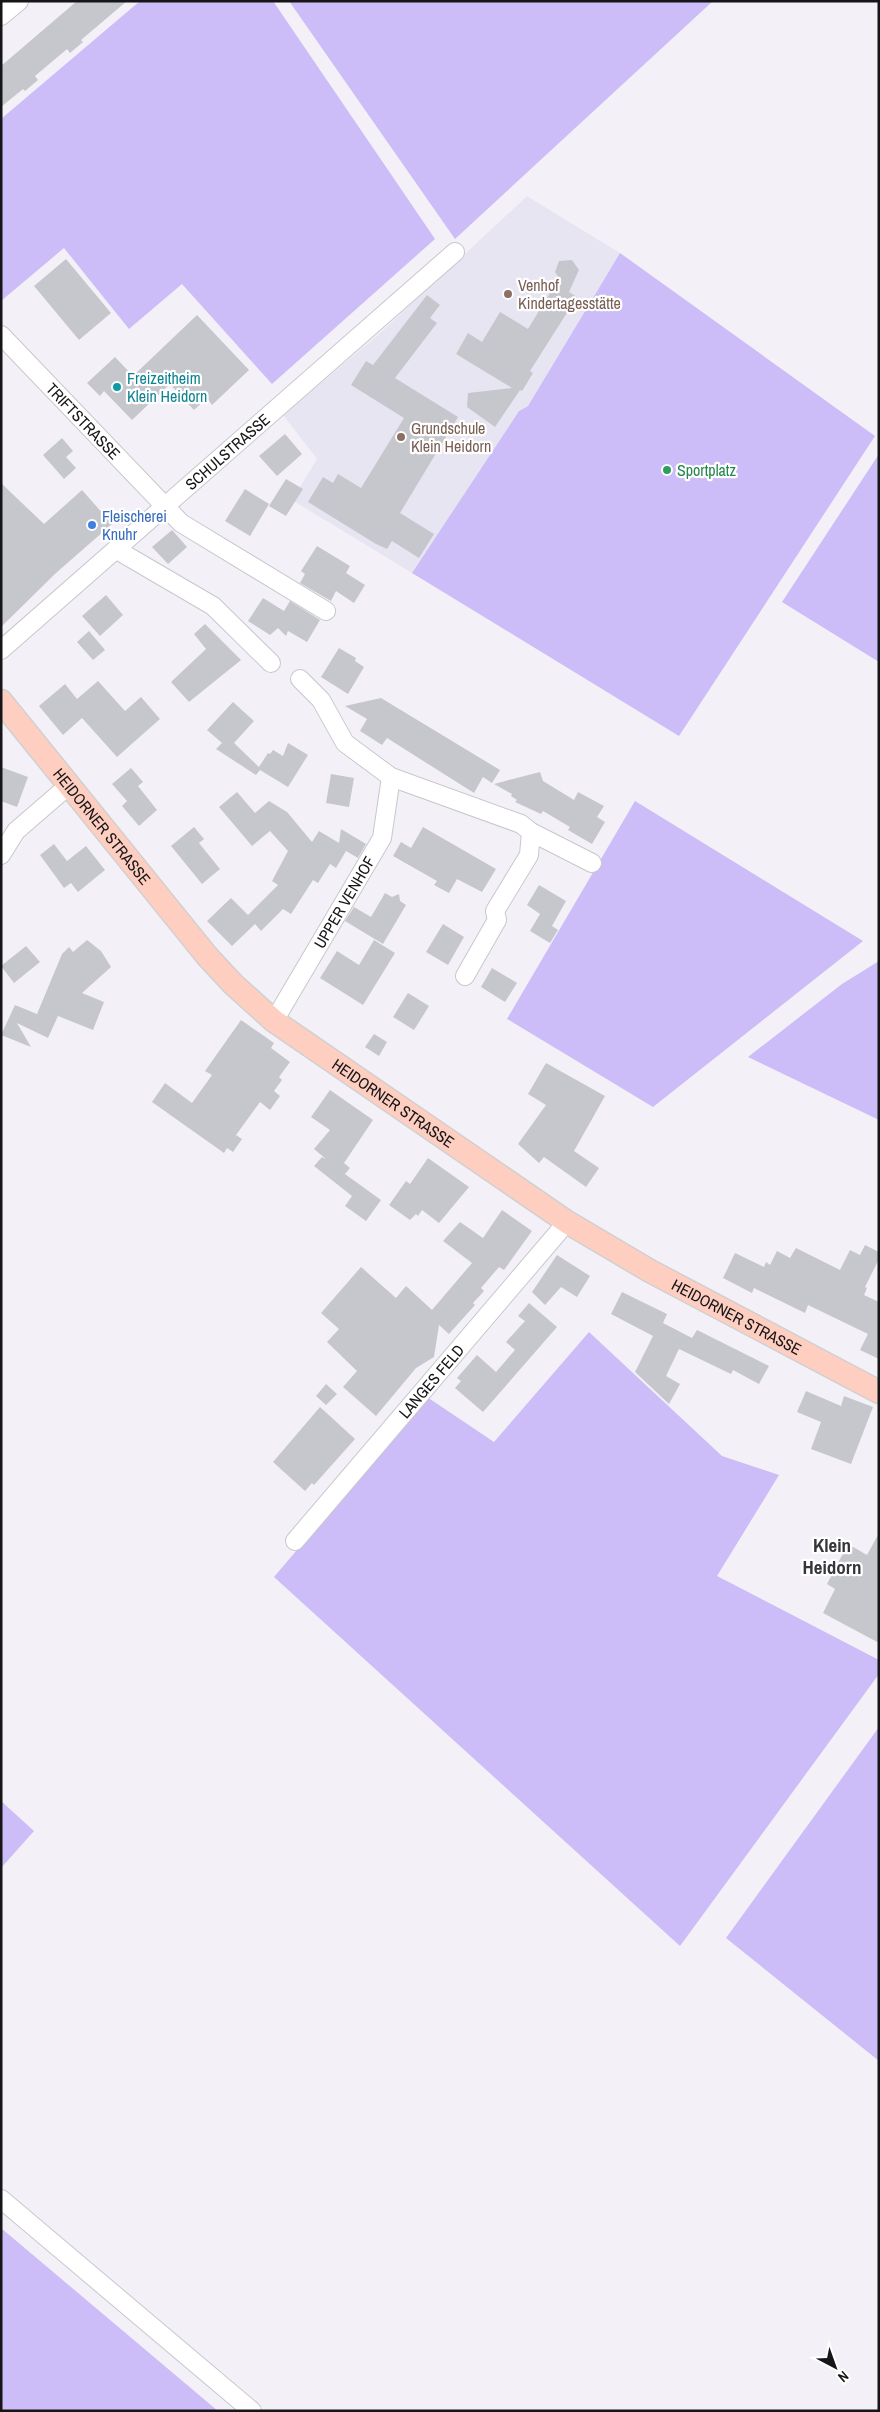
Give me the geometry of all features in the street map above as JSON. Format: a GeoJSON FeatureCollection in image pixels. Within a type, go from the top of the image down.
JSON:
{"type":"FeatureCollection","features":[{"type":"Feature","properties":{"kind":"main road","name":"HEIDORNER STRASSE"},"geometry":{"type":"LineString","coordinates":[[1,701],[207,956],[233,984],[274,1021],[567,1222],[650,1271],[879,1392]]}},
{"type":"Feature","properties":{"kind":"street"},"geometry":{"type":"LineString","coordinates":[[1,16],[19,1]]}},
{"type":"Feature","properties":{"kind":"street","name":"SCHULSTRASSE"},"geometry":{"type":"LineString","coordinates":[[1,650],[455,252]]}},
{"type":"Feature","properties":{"kind":"street","name":"TRIFTSTRASSE"},"geometry":{"type":"LineString","coordinates":[[1,335],[181,523],[326,611]]}},
{"type":"Feature","properties":{"kind":"street"},"geometry":{"type":"LineString","coordinates":[[117,550],[213,606],[271,663]]}},
{"type":"Feature","properties":{"kind":"street"},"geometry":{"type":"LineString","coordinates":[[300,679],[321,700],[345,743],[391,777],[521,824],[532,832],[592,862]]}},
{"type":"Feature","properties":{"kind":"street","name":"UPPER VENHOF"},"geometry":{"type":"LineString","coordinates":[[274,1021],[382,838],[391,777]]}},
{"type":"Feature","properties":{"kind":"street"},"geometry":{"type":"LineString","coordinates":[[1,855],[16,831],[68,786]]}},
{"type":"Feature","properties":{"kind":"street"},"geometry":{"type":"LineString","coordinates":[[464,976],[497,920],[495,911],[529,855],[532,832]]}},
{"type":"Feature","properties":{"kind":"street","name":"LANGES FELD"},"geometry":{"type":"LineString","coordinates":[[295,1541],[567,1222]]}},
{"type":"Feature","properties":{"kind":"street"},"geometry":{"type":"LineString","coordinates":[[1,2199],[252,2411]]}},
{"type":"Feature","properties":{"kind":"shaded area"},"geometry":{"type":"Polygon","coordinates":[[[140,1],[273,1],[435,239],[272,384],[182,284],[129,329],[64,248],[1,301],[1,119],[140,1]]]}},
{"type":"Feature","properties":{"kind":"shaded area"},"geometry":{"type":"Polygon","coordinates":[[[289,1],[713,1],[455,239],[289,1]]]}},
{"type":"Feature","properties":{"kind":"shaded area"},"geometry":{"type":"Polygon","coordinates":[[[527,196],[620,253],[528,406],[519,411],[412,573],[292,500],[317,459],[283,415],[378,335],[527,196]]]}},
{"type":"Feature","properties":{"kind":"shaded area","name":"Sportplatz"},"geometry":{"type":"Polygon","coordinates":[[[620,253],[875,436],[679,736],[412,573],[519,411],[528,406],[620,253]]]}},
{"type":"Feature","properties":{"kind":"shaded area"},"geometry":{"type":"Polygon","coordinates":[[[879,454],[879,662],[782,602],[879,454]]]}},
{"type":"Feature","properties":{"kind":"shaded area"},"geometry":{"type":"Polygon","coordinates":[[[635,801],[863,941],[653,1107],[507,1019],[635,801]]]}},
{"type":"Feature","properties":{"kind":"shaded area"},"geometry":{"type":"Polygon","coordinates":[[[879,961],[879,1120],[748,1057],[842,984],[879,961]]]}},
{"type":"Feature","properties":{"kind":"shaded area"},"geometry":{"type":"Polygon","coordinates":[[[589,1332],[722,1456],[779,1475],[717,1576],[879,1660],[879,1674],[680,1946],[274,1577],[427,1397],[494,1442],[589,1332]]]}},
{"type":"Feature","properties":{"kind":"shaded area"},"geometry":{"type":"Polygon","coordinates":[[[879,1727],[879,2061],[726,1938],[879,1727]]]}},
{"type":"Feature","properties":{"kind":"shaded area"},"geometry":{"type":"Polygon","coordinates":[[[1,1801],[34,1831],[1,1868],[1,1801]]]}},
{"type":"Feature","properties":{"kind":"shaded area"},"geometry":{"type":"Polygon","coordinates":[[[1,2228],[218,2411],[1,2411],[1,2228]]]}},
{"type":"Feature","properties":{"kind":"building"},"geometry":{"type":"Polygon","coordinates":[[[77,1],[127,1],[81,40],[83,42],[70,53],[67,49],[35,76],[38,80],[25,91],[23,89],[1,107],[1,66],[77,1]]]}},
{"type":"Feature","properties":{"kind":"building"},"geometry":{"type":"Polygon","coordinates":[[[66,259],[111,313],[79,340],[34,286],[66,259]]]}},
{"type":"Feature","properties":{"kind":"building"},"geometry":{"type":"Polygon","coordinates":[[[572,260],[579,270],[569,292],[577,297],[530,371],[533,373],[522,391],[520,390],[495,427],[467,407],[468,393],[512,388],[456,354],[468,333],[482,342],[500,312],[528,329],[559,278],[555,272],[559,261],[572,260]]]}},
{"type":"Feature","properties":{"kind":"building"},"geometry":{"type":"Polygon","coordinates":[[[427,295],[440,305],[430,318],[437,323],[395,378],[458,417],[400,513],[434,534],[419,558],[392,541],[387,549],[376,544],[308,502],[323,477],[333,483],[338,474],[361,488],[404,418],[351,385],[366,361],[373,365],[427,295]]]}},
{"type":"Feature","properties":{"kind":"building"},"geometry":{"type":"Polygon","coordinates":[[[197,315],[249,370],[212,405],[207,398],[194,410],[170,384],[132,420],[104,391],[100,396],[87,383],[115,357],[133,376],[197,315]]]}},
{"type":"Feature","properties":{"kind":"building"},"geometry":{"type":"Polygon","coordinates":[[[285,434],[302,454],[277,476],[259,456],[285,434]]]}},
{"type":"Feature","properties":{"kind":"building"},"geometry":{"type":"Polygon","coordinates":[[[62,438],[73,451],[66,457],[76,468],[64,479],[43,455],[62,438]]]}},
{"type":"Feature","properties":{"kind":"building"},"geometry":{"type":"Polygon","coordinates":[[[286,479],[303,489],[286,516],[269,506],[286,479]]]}},
{"type":"Feature","properties":{"kind":"building"},"geometry":{"type":"Polygon","coordinates":[[[1,483],[44,524],[82,490],[112,524],[56,573],[1,627],[1,483]]]}},
{"type":"Feature","properties":{"kind":"building"},"geometry":{"type":"Polygon","coordinates":[[[245,489],[269,504],[250,536],[225,521],[245,489]]]}},
{"type":"Feature","properties":{"kind":"building"},"geometry":{"type":"Polygon","coordinates":[[[172,530],[187,547],[168,564],[152,547],[172,530]]]}},
{"type":"Feature","properties":{"kind":"building"},"geometry":{"type":"Polygon","coordinates":[[[317,546],[350,566],[346,573],[365,585],[354,603],[336,591],[331,601],[300,583],[305,574],[301,571],[317,546]]]}},
{"type":"Feature","properties":{"kind":"building"},"geometry":{"type":"Polygon","coordinates":[[[106,595],[123,615],[100,636],[82,616],[106,595]]]}},
{"type":"Feature","properties":{"kind":"building"},"geometry":{"type":"Polygon","coordinates":[[[263,598],[284,611],[290,601],[320,620],[307,642],[288,631],[286,636],[278,628],[270,635],[248,621],[263,598]]]}},
{"type":"Feature","properties":{"kind":"building"},"geometry":{"type":"Polygon","coordinates":[[[205,624],[241,660],[189,702],[171,682],[206,649],[194,634],[205,624]]]}},
{"type":"Feature","properties":{"kind":"building"},"geometry":{"type":"Polygon","coordinates":[[[89,631],[105,650],[93,660],[77,642],[89,631]]]}},
{"type":"Feature","properties":{"kind":"building"},"geometry":{"type":"Polygon","coordinates":[[[339,648],[356,658],[355,661],[364,667],[348,694],[321,677],[339,648]]]}},
{"type":"Feature","properties":{"kind":"building"},"geometry":{"type":"Polygon","coordinates":[[[98,681],[125,711],[141,697],[160,719],[117,757],[82,718],[63,735],[39,706],[65,684],[77,699],[98,681]]]}},
{"type":"Feature","properties":{"kind":"building"},"geometry":{"type":"Polygon","coordinates":[[[381,698],[500,770],[492,783],[483,777],[474,793],[387,738],[382,745],[360,731],[367,719],[345,706],[381,698]]]}},
{"type":"Feature","properties":{"kind":"building"},"geometry":{"type":"Polygon","coordinates":[[[233,702],[254,721],[234,743],[259,767],[268,753],[270,754],[273,750],[283,756],[288,743],[308,755],[288,787],[260,770],[256,775],[216,749],[222,743],[207,730],[233,702]]]}},
{"type":"Feature","properties":{"kind":"building"},"geometry":{"type":"Polygon","coordinates":[[[1,767],[28,777],[17,807],[1,801],[1,767]]]}},
{"type":"Feature","properties":{"kind":"building"},"geometry":{"type":"Polygon","coordinates":[[[131,768],[143,782],[138,786],[157,810],[139,826],[122,806],[127,801],[112,784],[131,768]]]}},
{"type":"Feature","properties":{"kind":"building"},"geometry":{"type":"Polygon","coordinates":[[[540,772],[543,781],[574,800],[578,792],[604,806],[597,817],[605,822],[592,844],[568,830],[570,827],[543,811],[541,814],[515,802],[517,800],[511,796],[512,794],[494,784],[540,772]]]}},
{"type":"Feature","properties":{"kind":"building"},"geometry":{"type":"Polygon","coordinates":[[[331,774],[354,778],[349,807],[326,803],[331,774]]]}},
{"type":"Feature","properties":{"kind":"building"},"geometry":{"type":"Polygon","coordinates":[[[237,792],[255,813],[269,801],[287,812],[312,842],[319,831],[339,843],[341,829],[366,844],[358,858],[346,851],[336,868],[330,864],[318,883],[313,880],[291,914],[283,909],[261,931],[255,924],[232,946],[207,921],[231,898],[248,915],[278,885],[272,881],[288,851],[270,831],[252,846],[219,807],[237,792]]]}},
{"type":"Feature","properties":{"kind":"building"},"geometry":{"type":"Polygon","coordinates":[[[194,827],[204,839],[199,843],[220,869],[202,884],[171,846],[194,827]]]}},
{"type":"Feature","properties":{"kind":"building"},"geometry":{"type":"Polygon","coordinates":[[[423,827],[496,869],[482,892],[457,879],[449,893],[434,885],[437,881],[393,856],[401,842],[411,848],[423,827]]]}},
{"type":"Feature","properties":{"kind":"building"},"geometry":{"type":"Polygon","coordinates":[[[54,844],[67,861],[86,846],[105,870],[78,892],[71,883],[64,888],[40,855],[54,844]]]}},
{"type":"Feature","properties":{"kind":"building"},"geometry":{"type":"Polygon","coordinates":[[[539,885],[566,901],[552,926],[558,930],[550,943],[530,931],[540,914],[527,905],[539,885]]]}},
{"type":"Feature","properties":{"kind":"building"},"geometry":{"type":"Polygon","coordinates":[[[385,893],[392,897],[399,894],[400,901],[406,905],[383,944],[345,921],[354,907],[371,917],[385,893]]]}},
{"type":"Feature","properties":{"kind":"building"},"geometry":{"type":"Polygon","coordinates":[[[443,924],[464,937],[448,965],[426,952],[443,924]]]}},
{"type":"Feature","properties":{"kind":"building"},"geometry":{"type":"Polygon","coordinates":[[[87,940],[101,951],[111,967],[82,993],[104,1002],[93,1030],[58,1016],[48,1038],[17,1023],[31,1047],[1,1035],[15,1005],[37,1014],[62,954],[69,947],[73,952],[87,940]]]}},
{"type":"Feature","properties":{"kind":"building"},"geometry":{"type":"Polygon","coordinates":[[[374,940],[395,953],[363,1005],[320,978],[337,951],[359,965],[374,940]]]}},
{"type":"Feature","properties":{"kind":"building"},"geometry":{"type":"Polygon","coordinates":[[[26,946],[40,962],[14,983],[1,966],[26,946]]]}},
{"type":"Feature","properties":{"kind":"building"},"geometry":{"type":"Polygon","coordinates":[[[492,968],[517,983],[505,1002],[481,987],[492,968]]]}},
{"type":"Feature","properties":{"kind":"building"},"geometry":{"type":"Polygon","coordinates":[[[408,993],[429,1006],[414,1030],[393,1017],[408,993]]]}},
{"type":"Feature","properties":{"kind":"building"},"geometry":{"type":"Polygon","coordinates":[[[241,1020],[274,1043],[271,1048],[290,1062],[279,1077],[282,1080],[274,1091],[280,1096],[270,1110],[260,1102],[236,1135],[242,1139],[233,1152],[227,1148],[224,1153],[152,1102],[165,1083],[192,1103],[212,1075],[205,1071],[241,1020]]]}},
{"type":"Feature","properties":{"kind":"building"},"geometry":{"type":"Polygon","coordinates":[[[374,1034],[387,1042],[379,1056],[365,1047],[374,1034]]]}},
{"type":"Feature","properties":{"kind":"building"},"geometry":{"type":"Polygon","coordinates":[[[546,1063],[605,1096],[574,1151],[599,1168],[586,1187],[544,1157],[539,1163],[518,1144],[546,1105],[528,1094],[546,1063]]]}},
{"type":"Feature","properties":{"kind":"building"},"geometry":{"type":"Polygon","coordinates":[[[330,1090],[373,1120],[344,1163],[350,1168],[345,1174],[381,1200],[366,1221],[345,1206],[352,1196],[314,1166],[322,1157],[326,1159],[314,1149],[330,1130],[311,1117],[330,1090]]]}},
{"type":"Feature","properties":{"kind":"building"},"geometry":{"type":"Polygon","coordinates":[[[428,1158],[469,1187],[439,1223],[422,1210],[418,1216],[416,1214],[410,1220],[389,1205],[406,1181],[410,1184],[428,1158]]]}},
{"type":"Feature","properties":{"kind":"building"},"geometry":{"type":"Polygon","coordinates":[[[502,1210],[532,1231],[504,1270],[499,1267],[481,1288],[484,1291],[473,1303],[475,1305],[449,1334],[439,1325],[434,1357],[416,1368],[376,1416],[343,1387],[357,1371],[327,1342],[339,1329],[321,1313],[361,1267],[396,1298],[406,1286],[432,1310],[472,1263],[443,1241],[460,1222],[483,1238],[502,1210]]]}},
{"type":"Feature","properties":{"kind":"building"},"geometry":{"type":"Polygon","coordinates":[[[865,1245],[879,1252],[879,1259],[865,1287],[867,1288],[864,1295],[879,1302],[879,1359],[860,1350],[868,1334],[808,1305],[805,1313],[754,1288],[752,1293],[723,1278],[735,1253],[764,1267],[766,1262],[770,1265],[777,1251],[790,1258],[796,1248],[840,1270],[850,1250],[860,1255],[865,1245]]]}},
{"type":"Feature","properties":{"kind":"building"},"geometry":{"type":"Polygon","coordinates":[[[557,1255],[590,1276],[577,1297],[561,1287],[545,1305],[532,1292],[557,1255]]]}},
{"type":"Feature","properties":{"kind":"building"},"geometry":{"type":"Polygon","coordinates":[[[622,1292],[667,1314],[663,1323],[692,1338],[697,1330],[769,1366],[759,1384],[733,1370],[731,1374],[679,1349],[666,1376],[680,1384],[669,1404],[635,1372],[653,1336],[611,1314],[622,1292]]]}},
{"type":"Feature","properties":{"kind":"building"},"geometry":{"type":"Polygon","coordinates":[[[529,1303],[557,1327],[483,1412],[455,1388],[461,1381],[457,1378],[477,1355],[496,1372],[515,1350],[506,1342],[525,1321],[518,1316],[529,1303]]]}},
{"type":"Feature","properties":{"kind":"building"},"geometry":{"type":"Polygon","coordinates":[[[326,1384],[337,1394],[326,1405],[316,1396],[326,1384]]]}},
{"type":"Feature","properties":{"kind":"building"},"geometry":{"type":"Polygon","coordinates":[[[806,1391],[841,1406],[844,1396],[873,1407],[851,1464],[811,1449],[821,1422],[797,1412],[806,1391]]]}},
{"type":"Feature","properties":{"kind":"building"},"geometry":{"type":"Polygon","coordinates":[[[320,1407],[355,1439],[314,1485],[312,1483],[305,1491],[273,1462],[320,1407]]]}},
{"type":"Feature","properties":{"kind":"building"},"geometry":{"type":"Polygon","coordinates":[[[879,1533],[879,1643],[823,1613],[835,1589],[827,1584],[848,1544],[867,1555],[879,1533]]]}},
{"type":"Feature","properties":{"kind":"place","name":"Venhof Kindertagesstätte"},"geometry":{"type":"Point","coordinates":[508,294]}},
{"type":"Feature","properties":{"kind":"place","name":"Freizeitheim Klein Heidorn"},"geometry":{"type":"Point","coordinates":[117,387]}},
{"type":"Feature","properties":{"kind":"place","name":"Grundschule Klein Heidorn"},"geometry":{"type":"Point","coordinates":[401,437]}},
{"type":"Feature","properties":{"kind":"place","name":"Sportplatz"},"geometry":{"type":"Point","coordinates":[667,470]}},
{"type":"Feature","properties":{"kind":"place","name":"Fleischerei Knuhr"},"geometry":{"type":"Point","coordinates":[92,525]}},
{"type":"Feature","properties":{"kind":"district","name":"Klein Heidorn"},"geometry":{"type":"Point","coordinates":[832,1556]}}]}
